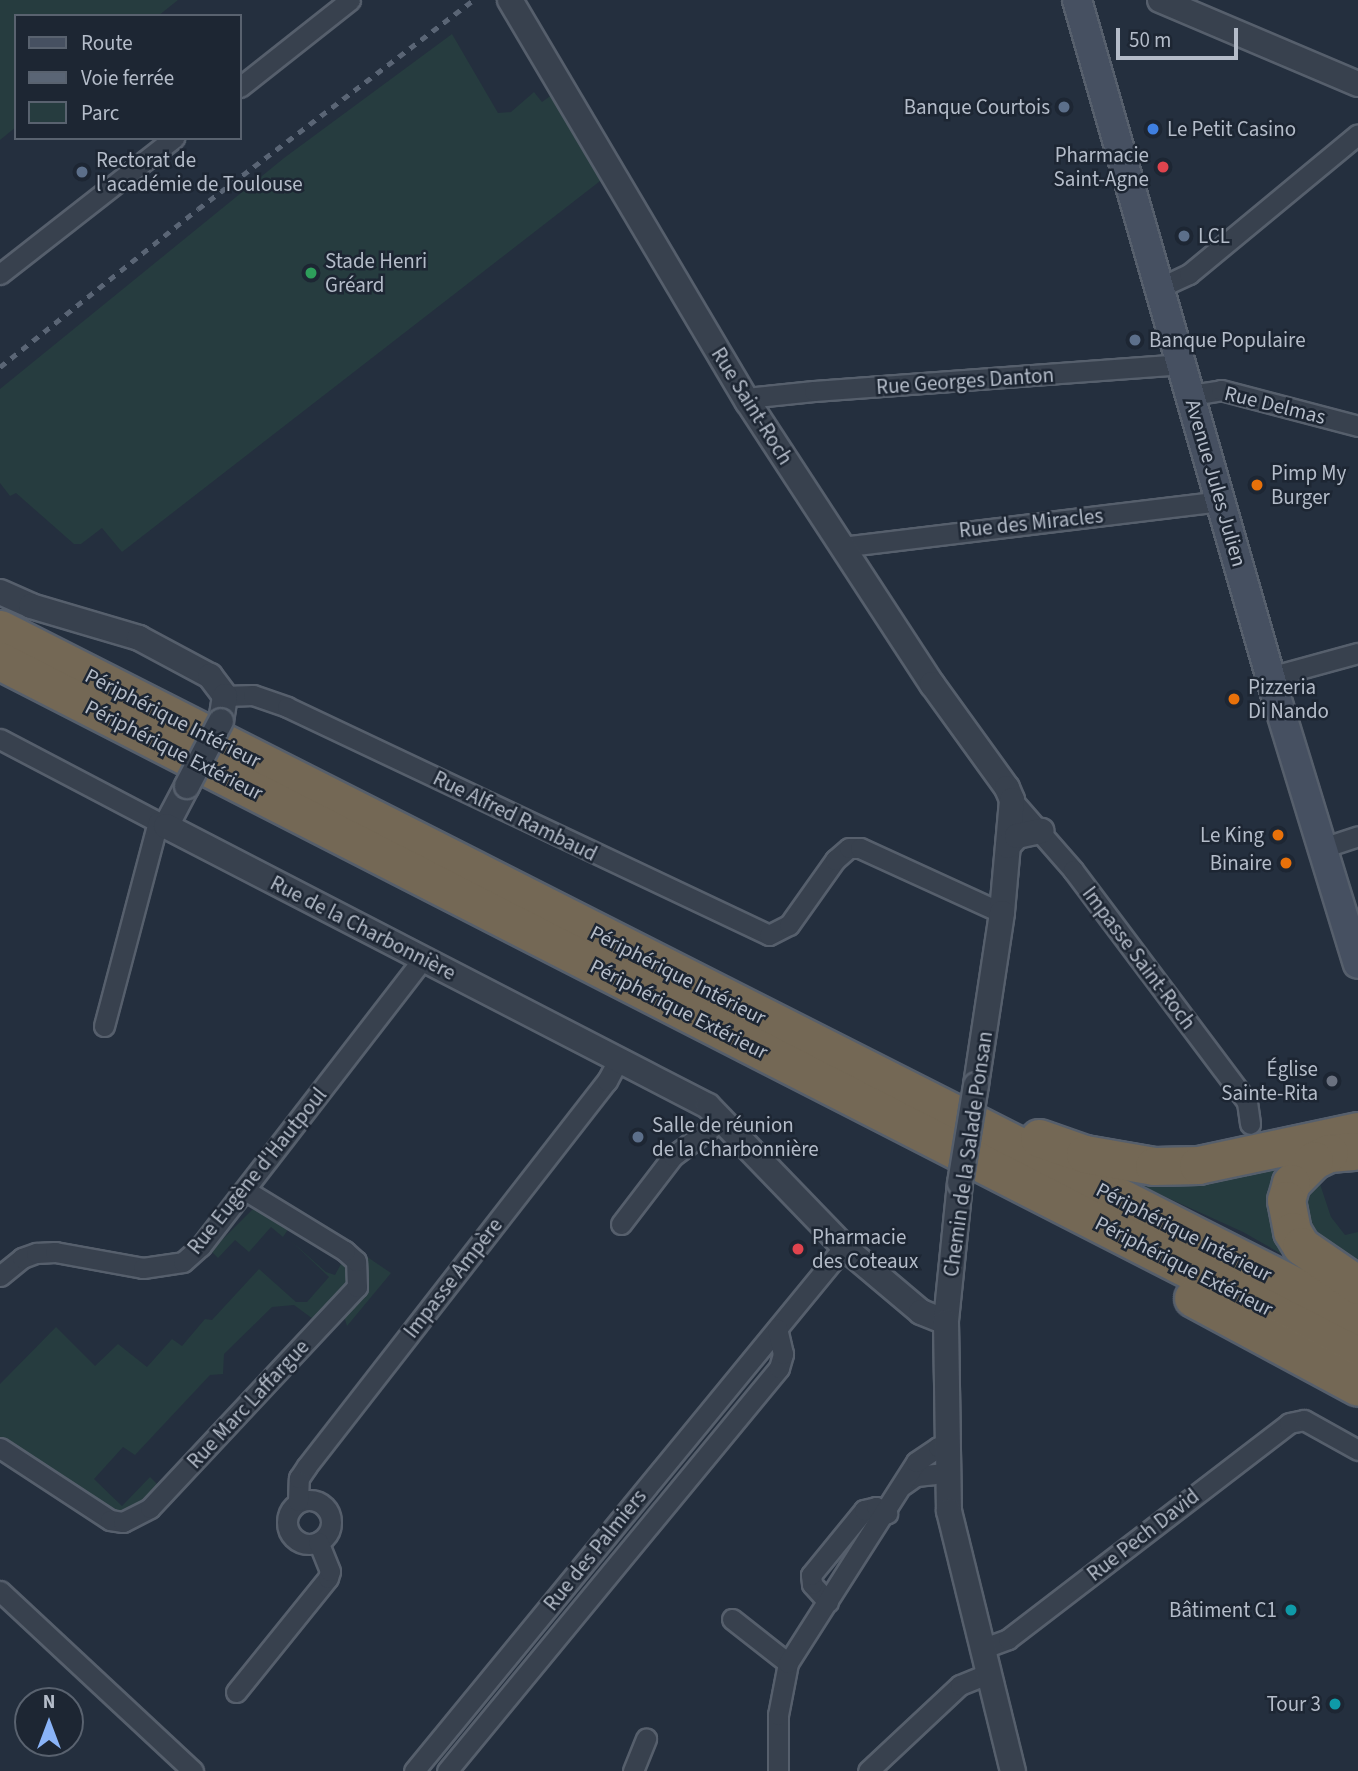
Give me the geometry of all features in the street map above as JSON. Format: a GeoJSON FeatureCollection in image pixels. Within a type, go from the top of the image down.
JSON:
{"type":"FeatureCollection","features":[{"type":"Feature","properties":{"kind":"highway","name":"Périphérique Intérieur"},"geometry":{"type":"LineString","coordinates":[[0,628],[1358,1318]]}},
{"type":"Feature","properties":{"kind":"highway","name":"Périphérique Extérieur"},"geometry":{"type":"LineString","coordinates":[[0,661],[1358,1356]]}},
{"type":"Feature","properties":{"kind":"highway"},"geometry":{"type":"LineString","coordinates":[[924,1098],[960,1100],[1048,1142],[1127,1164],[1198,1165],[1340,1133],[1342,1126],[1358,1111]]}},
{"type":"Feature","properties":{"kind":"highway"},"geometry":{"type":"LineString","coordinates":[[1358,1151],[1329,1153],[1314,1160],[1291,1183],[1286,1200],[1292,1231],[1301,1246],[1358,1285]]}},
{"type":"Feature","properties":{"kind":"highway"},"geometry":{"type":"LineString","coordinates":[[1009,1178],[1031,1204],[1342,1380],[1358,1399]]}},
{"type":"Feature","properties":{"kind":"main road","name":"Avenue Jules Julien"},"geometry":{"type":"LineString","coordinates":[[1077,0],[1183,364],[1270,677],[1358,964]]}},
{"type":"Feature","properties":{"kind":"street"},"geometry":{"type":"LineString","coordinates":[[242,85],[350,0]]}},
{"type":"Feature","properties":{"kind":"street","name":"Rue Saint-Roch"},"geometry":{"type":"LineString","coordinates":[[510,0],[748,402],[841,547],[1012,800]]}},
{"type":"Feature","properties":{"kind":"street"},"geometry":{"type":"LineString","coordinates":[[1160,0],[1358,84]]}},
{"type":"Feature","properties":{"kind":"street"},"geometry":{"type":"LineString","coordinates":[[1161,287],[1189,274],[1358,134]]}},
{"type":"Feature","properties":{"kind":"street"},"geometry":{"type":"LineString","coordinates":[[0,274],[171,140]]}},
{"type":"Feature","properties":{"kind":"street","name":"Rue Georges Danton"},"geometry":{"type":"LineString","coordinates":[[748,402],[756,397],[814,391],[1183,364]]}},
{"type":"Feature","properties":{"kind":"street","name":"Rue Delmas"},"geometry":{"type":"LineString","coordinates":[[1191,395],[1221,390],[1358,426]]}},
{"type":"Feature","properties":{"kind":"street","name":"Rue des Miracles"},"geometry":{"type":"LineString","coordinates":[[841,547],[1221,501]]}},
{"type":"Feature","properties":{"kind":"street"},"geometry":{"type":"LineString","coordinates":[[0,592],[156,646],[209,676],[225,696],[221,721],[187,786],[162,824],[104,1026]]}},
{"type":"Feature","properties":{"kind":"street"},"geometry":{"type":"LineString","coordinates":[[1270,677],[1358,653]]}},
{"type":"Feature","properties":{"kind":"street","name":"Rue Alfred Rambaud"},"geometry":{"type":"LineString","coordinates":[[225,696],[253,695],[287,707],[769,935],[789,925],[835,860],[849,848],[860,848],[1002,913]]}},
{"type":"Feature","properties":{"kind":"street","name":"Rue de la Charbonnière"},"geometry":{"type":"LineString","coordinates":[[0,739],[694,1097],[723,1119],[774,1178],[844,1247],[921,1312],[946,1322]]}},
{"type":"Feature","properties":{"kind":"street","name":"Impasse Saint-Roch"},"geometry":{"type":"LineString","coordinates":[[1012,800],[1041,831],[1247,1102],[1250,1124]]}},
{"type":"Feature","properties":{"kind":"street","name":"Chemin de la Salade Ponsan"},"geometry":{"type":"LineString","coordinates":[[1012,800],[1002,913],[960,1182],[946,1322],[945,1447],[949,1511],[1013,1771]]}},
{"type":"Feature","properties":{"kind":"street"},"geometry":{"type":"LineString","coordinates":[[1008,846],[1017,836],[1041,831]]}},
{"type":"Feature","properties":{"kind":"street"},"geometry":{"type":"LineString","coordinates":[[1322,848],[1358,836]]}},
{"type":"Feature","properties":{"kind":"street","name":"Rue Eugène d'Hautpoul"},"geometry":{"type":"LineString","coordinates":[[0,1276],[22,1258],[36,1253],[55,1252],[143,1268],[164,1268],[183,1262],[245,1190],[423,959]]}},
{"type":"Feature","properties":{"kind":"street","name":"Impasse Ampère"},"geometry":{"type":"LineString","coordinates":[[318,1542],[300,1542],[287,1529],[289,1510],[299,1502],[299,1478],[607,1081],[619,1058]]}},
{"type":"Feature","properties":{"kind":"street"},"geometry":{"type":"LineString","coordinates":[[621,1224],[673,1156],[723,1119]]}},
{"type":"Feature","properties":{"kind":"street","name":"Rue Marc Laffargue"},"geometry":{"type":"LineString","coordinates":[[0,1448],[110,1520],[123,1522],[150,1508],[357,1287],[356,1261],[345,1251],[245,1190]]}},
{"type":"Feature","properties":{"kind":"street","name":"Rue des Palmiers"},"geometry":{"type":"LineString","coordinates":[[414,1771],[844,1247]]}},
{"type":"Feature","properties":{"kind":"street","name":"Rue des Palmiers"},"geometry":{"type":"LineString","coordinates":[[447,1771],[779,1368],[783,1354],[777,1329]]}},
{"type":"Feature","properties":{"kind":"street","name":"Rue Pech David"},"geometry":{"type":"LineString","coordinates":[[981,1649],[1008,1639],[1289,1423],[1304,1420],[1358,1450]]}},
{"type":"Feature","properties":{"kind":"street"},"geometry":{"type":"LineString","coordinates":[[778,1771],[778,1715],[788,1663],[887,1513],[916,1462],[938,1447],[945,1447]]}},
{"type":"Feature","properties":{"kind":"street"},"geometry":{"type":"LineString","coordinates":[[903,1486],[916,1476],[947,1473]]}},
{"type":"Feature","properties":{"kind":"street"},"geometry":{"type":"LineString","coordinates":[[236,1692],[328,1578],[330,1571],[318,1542],[330,1528],[327,1509],[317,1501],[299,1502]]}},
{"type":"Feature","properties":{"kind":"street"},"geometry":{"type":"LineString","coordinates":[[828,1602],[811,1584],[811,1575],[864,1510],[876,1507],[887,1513]]}},
{"type":"Feature","properties":{"kind":"street"},"geometry":{"type":"LineString","coordinates":[[0,1591],[193,1771]]}},
{"type":"Feature","properties":{"kind":"street"},"geometry":{"type":"LineString","coordinates":[[732,1619],[788,1663]]}},
{"type":"Feature","properties":{"kind":"street"},"geometry":{"type":"LineString","coordinates":[[868,1771],[960,1685],[987,1674]]}},
{"type":"Feature","properties":{"kind":"street"},"geometry":{"type":"LineString","coordinates":[[633,1771],[646,1738]]}},
{"type":"Feature","properties":{"kind":"green space"},"geometry":{"type":"Polygon","coordinates":[[[0,0],[178,0],[160,14],[14,14],[14,129],[0,140],[0,0]]]}},
{"type":"Feature","properties":{"kind":"green space","name":"Stade Henri Gréard"},"geometry":{"type":"Polygon","coordinates":[[[452,34],[498,113],[511,112],[534,92],[542,102],[553,94],[604,178],[122,552],[102,528],[81,544],[74,544],[16,493],[10,496],[0,483],[0,389],[284,158],[452,34]]]}},
{"type":"Feature","properties":{"kind":"green space"},"geometry":{"type":"Polygon","coordinates":[[[1277,1155],[1287,1171],[1329,1281],[1243,1232],[1113,1173],[1277,1155]]]}},
{"type":"Feature","properties":{"kind":"green space"},"geometry":{"type":"Polygon","coordinates":[[[1319,1181],[1331,1217],[1345,1235],[1358,1232],[1358,1271],[1314,1240],[1297,1197],[1319,1181]]]}},
{"type":"Feature","properties":{"kind":"green space"},"geometry":{"type":"Polygon","coordinates":[[[253,1209],[289,1228],[283,1237],[271,1227],[249,1252],[235,1240],[218,1258],[211,1251],[253,1209]]]}},
{"type":"Feature","properties":{"kind":"green space"},"geometry":{"type":"Polygon","coordinates":[[[291,1241],[326,1272],[335,1275],[341,1264],[346,1266],[346,1285],[313,1319],[294,1305],[272,1307],[224,1354],[223,1374],[210,1375],[135,1455],[123,1447],[94,1479],[122,1506],[150,1477],[158,1485],[131,1511],[115,1511],[71,1486],[0,1437],[0,1384],[56,1327],[95,1366],[118,1344],[147,1367],[172,1339],[182,1346],[205,1319],[212,1320],[259,1269],[296,1302],[307,1302],[329,1277],[291,1241]]]}},
{"type":"Feature","properties":{"kind":"green space"},"geometry":{"type":"Polygon","coordinates":[[[354,1248],[391,1273],[347,1326],[343,1313],[367,1276],[354,1248]]]}},
{"type":"Feature","properties":{"kind":"railway"},"geometry":{"type":"LineString","coordinates":[[0,367],[198,209],[473,0]]}},
{"type":"Feature","properties":{"kind":"place","name":"Banque Courtois"},"geometry":{"type":"Point","coordinates":[1064,107]}},
{"type":"Feature","properties":{"kind":"place","name":"Le Petit Casino"},"geometry":{"type":"Point","coordinates":[1153,129]}},
{"type":"Feature","properties":{"kind":"place","name":"Pharmacie Saint-Agne"},"geometry":{"type":"Point","coordinates":[1163,167]}},
{"type":"Feature","properties":{"kind":"place","name":"Rectorat de l'académie de Toulouse"},"geometry":{"type":"Point","coordinates":[82,172]}},
{"type":"Feature","properties":{"kind":"place","name":"LCL"},"geometry":{"type":"Point","coordinates":[1184,236]}},
{"type":"Feature","properties":{"kind":"place","name":"Stade Henri Gréard"},"geometry":{"type":"Point","coordinates":[311,273]}},
{"type":"Feature","properties":{"kind":"place","name":"Banque Populaire"},"geometry":{"type":"Point","coordinates":[1135,340]}},
{"type":"Feature","properties":{"kind":"place","name":"Pimp My Burger"},"geometry":{"type":"Point","coordinates":[1257,485]}},
{"type":"Feature","properties":{"kind":"place","name":"Pizzeria Di Nando"},"geometry":{"type":"Point","coordinates":[1234,699]}},
{"type":"Feature","properties":{"kind":"place","name":"Le King"},"geometry":{"type":"Point","coordinates":[1278,835]}},
{"type":"Feature","properties":{"kind":"place","name":"Binaire"},"geometry":{"type":"Point","coordinates":[1286,863]}},
{"type":"Feature","properties":{"kind":"place","name":"Église Sainte-Rita"},"geometry":{"type":"Point","coordinates":[1332,1081]}},
{"type":"Feature","properties":{"kind":"place","name":"Salle de réunion de la Charbonnière"},"geometry":{"type":"Point","coordinates":[638,1137]}},
{"type":"Feature","properties":{"kind":"place","name":"Pharmacie des Coteaux"},"geometry":{"type":"Point","coordinates":[798,1249]}},
{"type":"Feature","properties":{"kind":"place","name":"Bâtiment C1"},"geometry":{"type":"Point","coordinates":[1291,1610]}},
{"type":"Feature","properties":{"kind":"place","name":"Tour 3"},"geometry":{"type":"Point","coordinates":[1335,1704]}}]}
